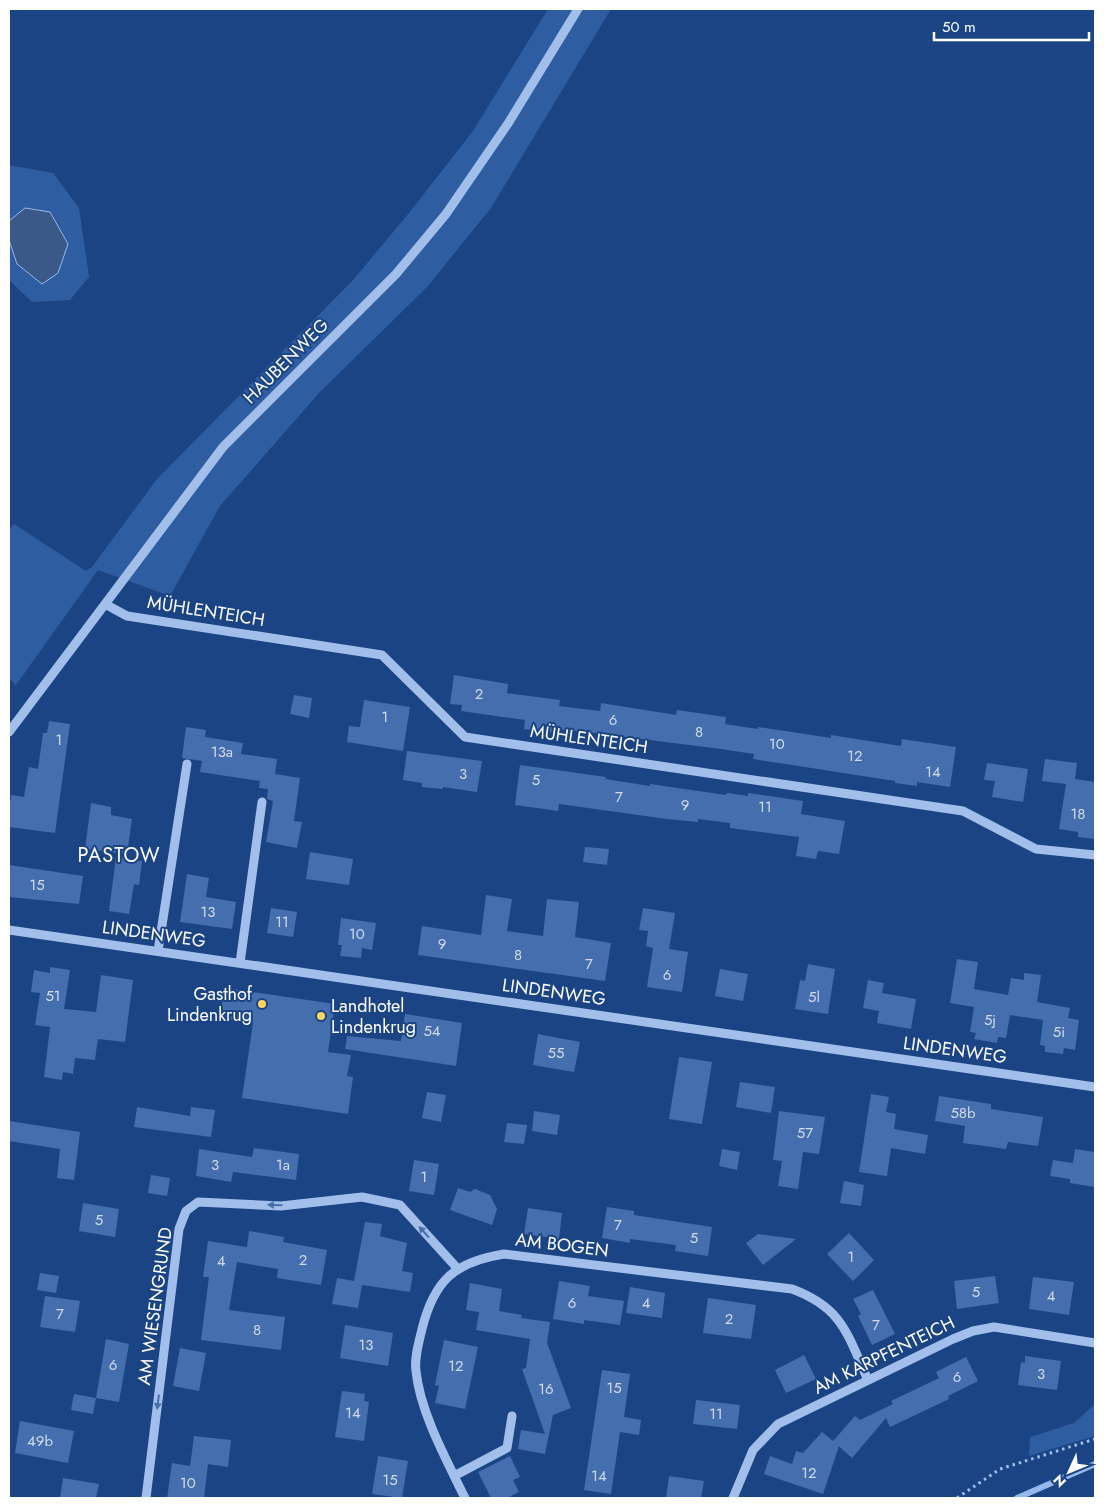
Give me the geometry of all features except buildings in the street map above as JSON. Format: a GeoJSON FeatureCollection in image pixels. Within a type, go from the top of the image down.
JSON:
{"type":"FeatureCollection","features":[{"type":"Feature","properties":{"kind":"street","name":"HAUBENWEG"},"geometry":{"type":"LineString","coordinates":[[9,732],[223,446],[396,274],[446,214],[510,122],[578,9]]}},
{"type":"Feature","properties":{"kind":"street","name":"MÜHLENTEICH"},"geometry":{"type":"LineString","coordinates":[[105,604],[128,616],[382,655],[465,737],[963,811],[1036,849],[1095,855]]}},
{"type":"Feature","properties":{"kind":"street"},"geometry":{"type":"LineString","coordinates":[[158,951],[187,764]]}},
{"type":"Feature","properties":{"kind":"street"},"geometry":{"type":"LineString","coordinates":[[240,963],[262,802]]}},
{"type":"Feature","properties":{"kind":"street","name":"LINDENWEG"},"geometry":{"type":"LineString","coordinates":[[9,930],[1095,1087]]}},
{"type":"Feature","properties":{"kind":"street","name":"AM WIESENGRUND"},"geometry":{"type":"LineString","coordinates":[[146,1498],[179,1229],[186,1211],[198,1202],[281,1206],[362,1197],[400,1205],[457,1268]]}},
{"type":"Feature","properties":{"kind":"street","name":"AM BOGEN"},"geometry":{"type":"LineString","coordinates":[[465,1498],[424,1407],[416,1370],[419,1342],[427,1310],[438,1286],[457,1268],[481,1258],[504,1254],[792,1289],[814,1297],[831,1310],[842,1325],[868,1380]]}},
{"type":"Feature","properties":{"kind":"street","name":"AM KARPFENTEICH"},"geometry":{"type":"LineString","coordinates":[[733,1498],[753,1450],[764,1436],[778,1424],[953,1339],[973,1331],[994,1327],[1095,1343]]}},
{"type":"Feature","properties":{"kind":"street"},"geometry":{"type":"LineString","coordinates":[[454,1476],[507,1448],[512,1416]]}},
{"type":"Feature","properties":{"kind":"path"},"geometry":{"type":"LineString","coordinates":[[957,1498],[1000,1469],[1095,1440]]}},
{"type":"Feature","properties":{"kind":"shaded area"},"geometry":{"type":"Polygon","coordinates":[[[548,9],[611,9],[491,208],[427,287],[319,393],[220,506],[170,596],[98,570],[16,685],[9,678],[9,529],[14,524],[86,571],[92,567],[157,479],[354,279],[409,213],[473,131],[548,9]]]}},
{"type":"Feature","properties":{"kind":"shaded area"},"geometry":{"type":"Polygon","coordinates":[[[9,165],[53,173],[79,208],[89,277],[70,300],[32,302],[9,280],[9,165]]]}},
{"type":"Feature","properties":{"kind":"shaded area"},"geometry":{"type":"Polygon","coordinates":[[[25,208],[50,212],[68,244],[58,273],[42,284],[17,264],[9,240],[9,221],[25,208]]]}},
{"type":"Feature","properties":{"kind":"shaded area"},"geometry":{"type":"Polygon","coordinates":[[[1095,1404],[1095,1436],[1029,1456],[1030,1437],[1074,1423],[1095,1404]]]}},
{"type":"Feature","properties":{"kind":"waterway"},"geometry":{"type":"LineString","coordinates":[[1017,1498],[1095,1464]]}},
{"type":"Feature","properties":{"kind":"place","name":"Gasthof Lindenkrug"},"geometry":{"type":"Point","coordinates":[262,1004]}},
{"type":"Feature","properties":{"kind":"place","name":"Landhotel Lindenkrug"},"geometry":{"type":"Point","coordinates":[321,1016]}},
{"type":"Feature","properties":{"kind":"district","name":"PASTOW"},"geometry":{"type":"Point","coordinates":[119,855]}}]}
